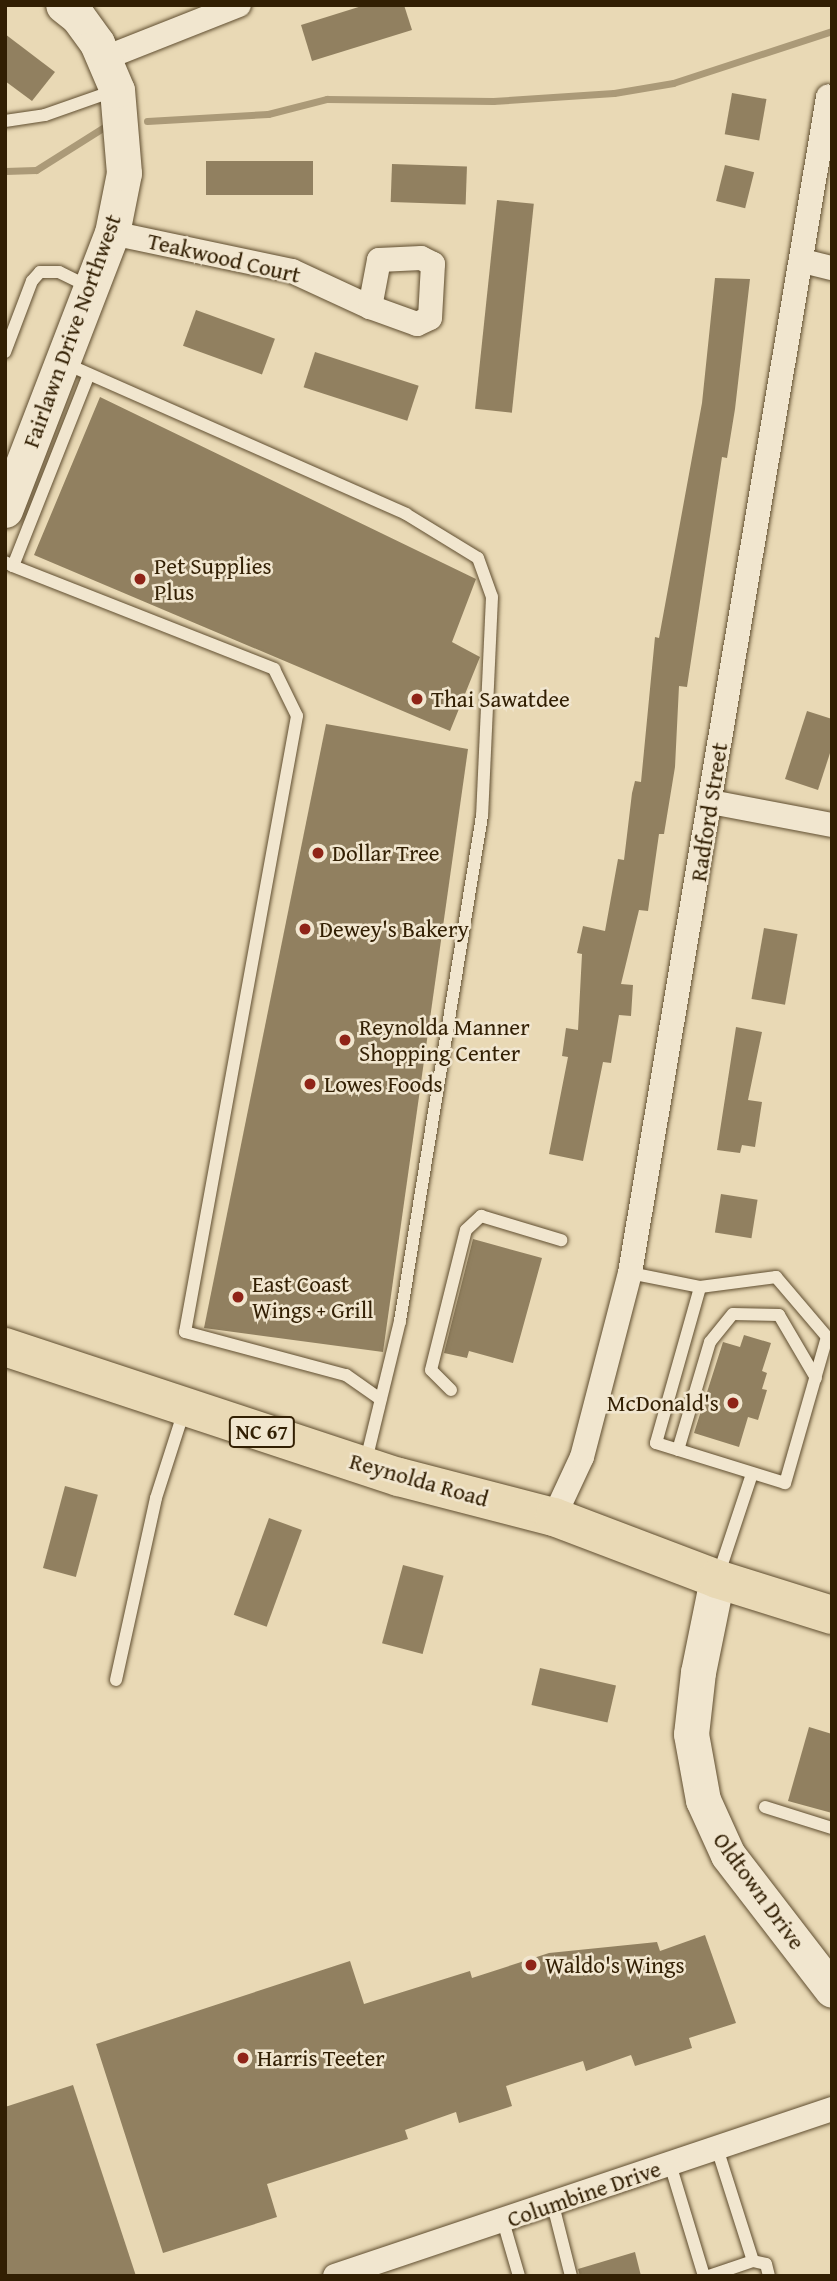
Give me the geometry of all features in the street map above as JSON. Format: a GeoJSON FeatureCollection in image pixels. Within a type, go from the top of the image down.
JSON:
{"type":"FeatureCollection","features":[{"type":"Feature","properties":{"kind":"main road","name":"Reynolda Road"},"geometry":{"type":"LineString","coordinates":[[5,1347],[366,1465],[554,1517],[717,1579],[832,1615]]}},
{"type":"Feature","properties":{"kind":"street"},"geometry":{"type":"LineString","coordinates":[[63,5],[78,17],[110,71],[239,5]]}},
{"type":"Feature","properties":{"kind":"street","name":"Fairlawn Drive Northwest"},"geometry":{"type":"LineString","coordinates":[[5,510],[19,458],[76,368],[92,288],[113,233],[124,173],[110,71]]}},
{"type":"Feature","properties":{"kind":"street","name":"Radford Street"},"geometry":{"type":"LineString","coordinates":[[554,1517],[582,1457],[630,1272],[803,261],[828,97]]}},
{"type":"Feature","properties":{"kind":"street","name":"Teakwood Court"},"geometry":{"type":"LineString","coordinates":[[113,233],[292,271],[370,307]]}},
{"type":"Feature","properties":{"kind":"street"},"geometry":{"type":"LineString","coordinates":[[803,261],[832,268]]}},
{"type":"Feature","properties":{"kind":"street"},"geometry":{"type":"LineString","coordinates":[[711,802],[832,825]]}},
{"type":"Feature","properties":{"kind":"street","name":"Oldtown Drive"},"geometry":{"type":"LineString","coordinates":[[717,1579],[698,1671],[691,1734],[703,1800],[728,1855],[831,1988]]}},
{"type":"Feature","properties":{"kind":"street","name":"Columbine Drive"},"geometry":{"type":"LineString","coordinates":[[335,2276],[553,2205],[832,2109]]}},
{"type":"Feature","properties":{"kind":"lane"},"geometry":{"type":"LineString","coordinates":[[5,121],[45,116],[110,71]]}},
{"type":"Feature","properties":{"kind":"lane"},"geometry":{"type":"LineString","coordinates":[[5,352],[32,281],[40,272],[59,272],[92,288]]}},
{"type":"Feature","properties":{"kind":"lane"},"geometry":{"type":"LineString","coordinates":[[366,1465],[400,1321],[482,816],[492,597],[478,558],[406,514],[76,368],[9,564],[274,669],[298,716],[185,1332],[345,1375],[380,1399]]}},
{"type":"Feature","properties":{"kind":"lane"},"geometry":{"type":"LineString","coordinates":[[451,1390],[431,1370],[466,1230],[481,1216],[561,1240]]}},
{"type":"Feature","properties":{"kind":"lane"},"geometry":{"type":"LineString","coordinates":[[630,1272],[700,1287],[776,1277],[827,1337],[785,1483],[656,1443],[700,1287]]}},
{"type":"Feature","properties":{"kind":"lane"},"geometry":{"type":"LineString","coordinates":[[678,1450],[710,1342],[733,1314],[779,1315],[816,1378]]}},
{"type":"Feature","properties":{"kind":"lane"},"geometry":{"type":"LineString","coordinates":[[116,1680],[156,1498],[185,1408]]}},
{"type":"Feature","properties":{"kind":"lane"},"geometry":{"type":"LineString","coordinates":[[717,1579],[752,1474]]}},
{"type":"Feature","properties":{"kind":"lane"},"geometry":{"type":"LineString","coordinates":[[765,1807],[832,1828]]}},
{"type":"Feature","properties":{"kind":"lane"},"geometry":{"type":"LineString","coordinates":[[717,2148],[753,2261]]}},
{"type":"Feature","properties":{"kind":"lane"},"geometry":{"type":"LineString","coordinates":[[670,2164],[706,2276],[753,2261],[766,2263],[769,2276]]}},
{"type":"Feature","properties":{"kind":"lane"},"geometry":{"type":"LineString","coordinates":[[553,2205],[571,2276]]}},
{"type":"Feature","properties":{"kind":"lane"},"geometry":{"type":"LineString","coordinates":[[503,2221],[519,2276]]}},
{"type":"Feature","properties":{"kind":"building"},"geometry":{"type":"Polygon","coordinates":[[[365,5],[404,5],[412,30],[312,61],[301,25],[365,5]]]}},
{"type":"Feature","properties":{"kind":"building"},"geometry":{"type":"Polygon","coordinates":[[[5,34],[55,72],[32,101],[5,81],[5,34]]]}},
{"type":"Feature","properties":{"kind":"building"},"geometry":{"type":"Polygon","coordinates":[[[732,93],[766,99],[759,140],[725,134],[732,93]]]}},
{"type":"Feature","properties":{"kind":"building"},"geometry":{"type":"Polygon","coordinates":[[[206,161],[313,161],[313,195],[206,195],[206,161]]]}},
{"type":"Feature","properties":{"kind":"building"},"geometry":{"type":"Polygon","coordinates":[[[392,164],[467,167],[466,205],[391,202],[392,164]]]}},
{"type":"Feature","properties":{"kind":"building"},"geometry":{"type":"Polygon","coordinates":[[[725,165],[754,172],[745,208],[716,201],[725,165]]]}},
{"type":"Feature","properties":{"kind":"building"},"geometry":{"type":"Polygon","coordinates":[[[497,200],[534,204],[512,413],[475,409],[497,200]]]}},
{"type":"Feature","properties":{"kind":"building"},"geometry":{"type":"Polygon","coordinates":[[[715,278],[750,279],[735,409],[727,458],[722,457],[687,687],[679,686],[675,767],[664,834],[659,834],[648,911],[639,910],[621,984],[633,985],[631,1016],[619,1015],[611,1063],[603,1062],[583,1161],[549,1154],[568,1057],[562,1056],[566,1028],[578,1030],[582,954],[577,953],[583,926],[605,931],[618,859],[624,860],[632,793],[635,781],[641,782],[655,637],[659,638],[702,403],[715,278]]]}},
{"type":"Feature","properties":{"kind":"building"},"geometry":{"type":"Polygon","coordinates":[[[196,310],[275,339],[262,374],[183,346],[196,310]]]}},
{"type":"Feature","properties":{"kind":"building"},"geometry":{"type":"Polygon","coordinates":[[[315,352],[419,386],[407,421],[304,387],[315,352]]]}},
{"type":"Feature","properties":{"kind":"building"},"geometry":{"type":"Polygon","coordinates":[[[100,397],[476,579],[452,642],[480,657],[450,731],[34,555],[100,397]]]}},
{"type":"Feature","properties":{"kind":"building"},"geometry":{"type":"Polygon","coordinates":[[[807,711],[832,719],[832,747],[818,790],[785,779],[807,711]]]}},
{"type":"Feature","properties":{"kind":"building","name":"Reynolda Manner Shopping Center"},"geometry":{"type":"Polygon","coordinates":[[[326,724],[468,749],[383,1352],[204,1328],[326,724]]]}},
{"type":"Feature","properties":{"kind":"building"},"geometry":{"type":"Polygon","coordinates":[[[764,928],[797,934],[785,1005],[751,999],[764,928]]]}},
{"type":"Feature","properties":{"kind":"building"},"geometry":{"type":"Polygon","coordinates":[[[736,1027],[762,1032],[748,1100],[762,1102],[755,1147],[742,1145],[740,1153],[717,1150],[736,1027]]]}},
{"type":"Feature","properties":{"kind":"building"},"geometry":{"type":"Polygon","coordinates":[[[721,1194],[758,1200],[751,1238],[715,1233],[721,1194]]]}},
{"type":"Feature","properties":{"kind":"building"},"geometry":{"type":"Polygon","coordinates":[[[473,1239],[542,1258],[513,1363],[469,1351],[467,1358],[444,1353],[473,1239]]]}},
{"type":"Feature","properties":{"kind":"building","name":"McDonald's"},"geometry":{"type":"Polygon","coordinates":[[[744,1335],[771,1343],[762,1371],[767,1373],[762,1389],[767,1390],[758,1420],[748,1417],[739,1447],[694,1433],[723,1342],[740,1347],[744,1335]]]}},
{"type":"Feature","properties":{"kind":"building"},"geometry":{"type":"Polygon","coordinates":[[[65,1486],[98,1495],[76,1577],[43,1568],[65,1486]]]}},
{"type":"Feature","properties":{"kind":"building"},"geometry":{"type":"Polygon","coordinates":[[[269,1518],[302,1530],[267,1627],[234,1615],[269,1518]]]}},
{"type":"Feature","properties":{"kind":"building"},"geometry":{"type":"Polygon","coordinates":[[[403,1565],[444,1576],[423,1654],[382,1643],[403,1565]]]}},
{"type":"Feature","properties":{"kind":"building"},"geometry":{"type":"Polygon","coordinates":[[[540,1668],[616,1686],[607,1723],[531,1705],[540,1668]]]}},
{"type":"Feature","properties":{"kind":"building"},"geometry":{"type":"Polygon","coordinates":[[[809,1727],[832,1734],[832,1813],[788,1801],[809,1727]]]}},
{"type":"Feature","properties":{"kind":"building"},"geometry":{"type":"Polygon","coordinates":[[[705,1935],[736,2023],[689,2038],[692,2048],[635,2066],[631,2055],[586,2071],[583,2061],[506,2086],[512,2106],[459,2123],[456,2112],[405,2130],[408,2139],[267,2184],[277,2217],[163,2253],[96,2044],[350,1961],[364,2004],[470,1971],[472,1978],[549,1953],[657,1942],[660,1951],[705,1935]]]}},
{"type":"Feature","properties":{"kind":"building"},"geometry":{"type":"Polygon","coordinates":[[[73,2085],[136,2276],[5,2276],[5,2107],[73,2085]]]}},
{"type":"Feature","properties":{"kind":"building"},"geometry":{"type":"Polygon","coordinates":[[[635,2252],[641,2276],[580,2276],[578,2269],[635,2252]]]}},
{"type":"Feature","properties":{"kind":"waterway"},"geometry":{"type":"LineString","coordinates":[[147,121],[268,114],[327,99],[493,101],[614,93],[673,83],[832,31]]}},
{"type":"Feature","properties":{"kind":"waterway"},"geometry":{"type":"LineString","coordinates":[[5,171],[36,170],[106,126]]}},
{"type":"Feature","properties":{"kind":"place","name":"Pet Supplies Plus"},"geometry":{"type":"Point","coordinates":[140,579]}},
{"type":"Feature","properties":{"kind":"place","name":"Thai Sawatdee"},"geometry":{"type":"Point","coordinates":[417,699]}},
{"type":"Feature","properties":{"kind":"place","name":"Dollar Tree"},"geometry":{"type":"Point","coordinates":[318,853]}},
{"type":"Feature","properties":{"kind":"place","name":"Dewey's Bakery"},"geometry":{"type":"Point","coordinates":[305,929]}},
{"type":"Feature","properties":{"kind":"place","name":"Reynolda Manner Shopping Center"},"geometry":{"type":"Point","coordinates":[345,1040]}},
{"type":"Feature","properties":{"kind":"place","name":"Lowes Foods"},"geometry":{"type":"Point","coordinates":[310,1084]}},
{"type":"Feature","properties":{"kind":"place","name":"East Coast Wings + Grill"},"geometry":{"type":"Point","coordinates":[238,1297]}},
{"type":"Feature","properties":{"kind":"place","name":"McDonald's"},"geometry":{"type":"Point","coordinates":[733,1403]}},
{"type":"Feature","properties":{"kind":"place","name":"Waldo's Wings"},"geometry":{"type":"Point","coordinates":[531,1965]}},
{"type":"Feature","properties":{"kind":"place","name":"Harris Teeter"},"geometry":{"type":"Point","coordinates":[243,2058]}}]}
